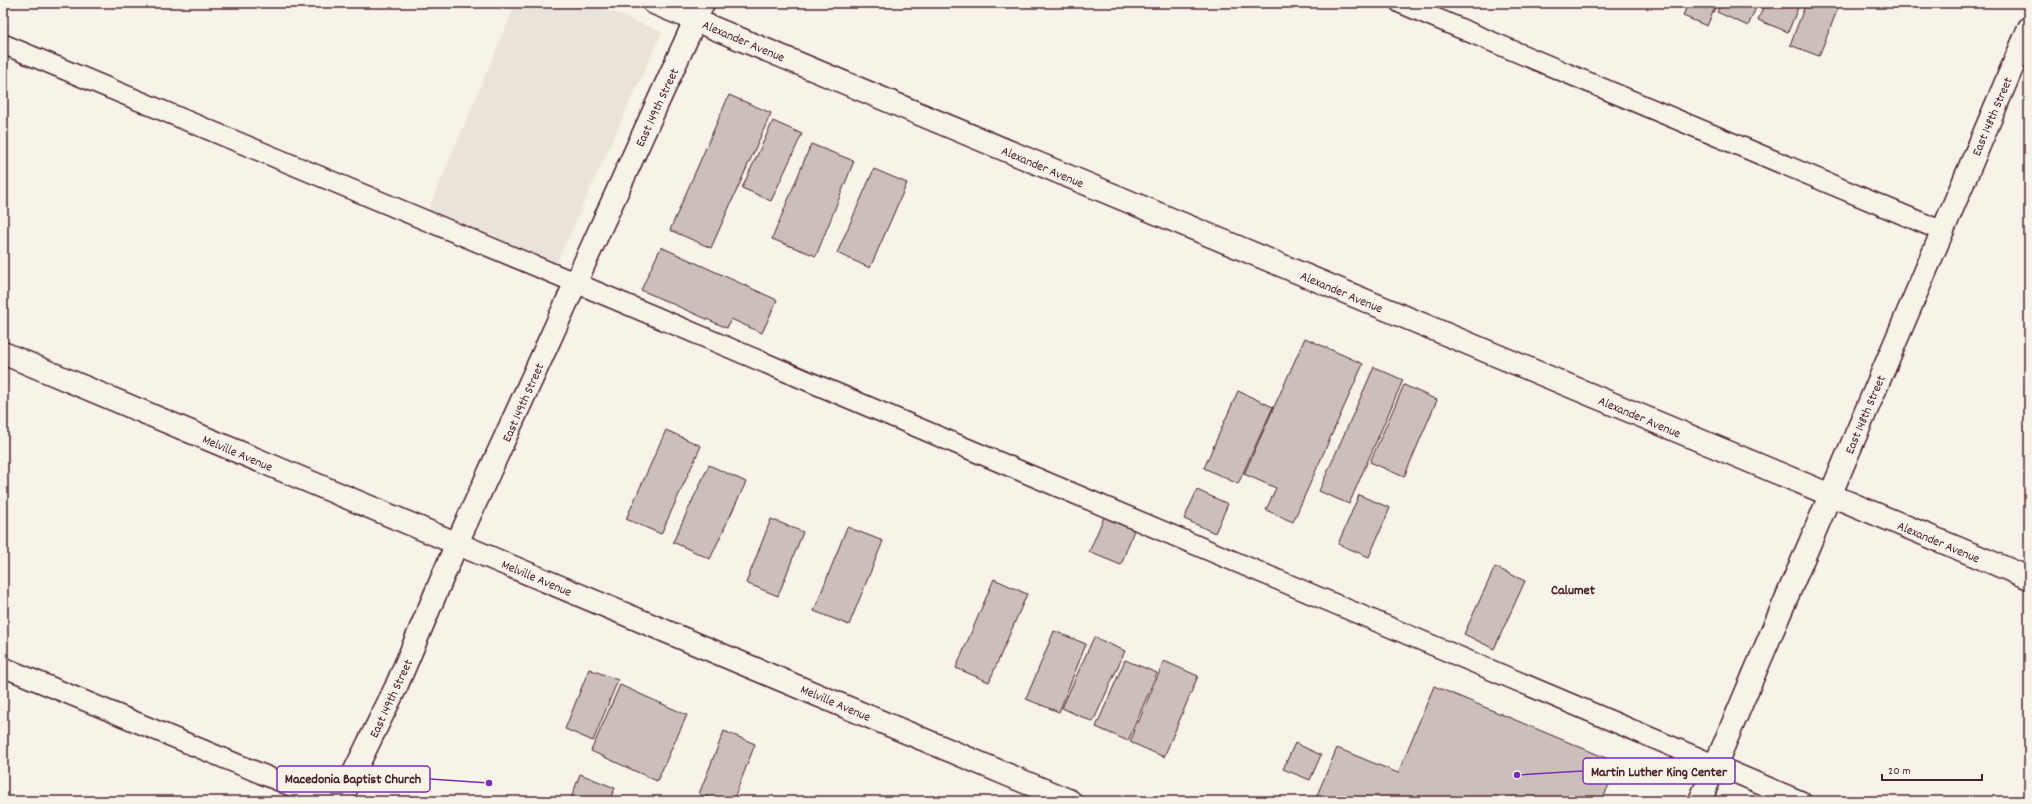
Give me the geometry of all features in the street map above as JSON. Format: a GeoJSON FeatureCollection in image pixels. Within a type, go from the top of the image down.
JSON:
{"type":"FeatureCollection","features":[{"type":"Feature","properties":{"kind":"street","name":"Alexander Avenue"},"geometry":{"type":"LineString","coordinates":[[654,3],[699,12],[1829,495],[2029,578]]}},
{"type":"Feature","properties":{"kind":"street","name":"East 149th Street"},"geometry":{"type":"LineString","coordinates":[[340,801],[396,687],[457,543],[699,12]]}},
{"type":"Feature","properties":{"kind":"street","name":"East 148th Street"},"geometry":{"type":"LineString","coordinates":[[1700,801],[2029,28]]}},
{"type":"Feature","properties":{"kind":"street","name":"Melville Avenue"},"geometry":{"type":"LineString","coordinates":[[3,353],[1070,801]]}},
{"type":"Feature","properties":{"kind":"lane"},"geometry":{"type":"LineString","coordinates":[[1400,3],[1942,231]]}},
{"type":"Feature","properties":{"kind":"lane"},"geometry":{"type":"LineString","coordinates":[[3,44],[576,283],[1801,801]]}},
{"type":"Feature","properties":{"kind":"lane"},"geometry":{"type":"LineString","coordinates":[[3,668],[328,801]]}},
{"type":"Feature","properties":{"kind":"shaded area"},"geometry":{"type":"Polygon","coordinates":[[[516,3],[590,3],[662,32],[552,273],[424,220],[516,3]]]}},
{"type":"Feature","properties":{"kind":"building"},"geometry":{"type":"Polygon","coordinates":[[[1688,3],[1717,3],[1707,26],[1683,16],[1688,3]]]}},
{"type":"Feature","properties":{"kind":"building"},"geometry":{"type":"Polygon","coordinates":[[[1721,3],[1758,3],[1748,26],[1717,12],[1721,3]]]}},
{"type":"Feature","properties":{"kind":"building"},"geometry":{"type":"Polygon","coordinates":[[[1765,3],[1800,3],[1788,32],[1758,20],[1765,3]]]}},
{"type":"Feature","properties":{"kind":"building"},"geometry":{"type":"Polygon","coordinates":[[[1806,3],[1840,3],[1819,56],[1790,45],[1806,3]]]}},
{"type":"Feature","properties":{"kind":"building"},"geometry":{"type":"Polygon","coordinates":[[[729,95],[771,113],[711,248],[670,230],[729,95]]]}},
{"type":"Feature","properties":{"kind":"building"},"geometry":{"type":"Polygon","coordinates":[[[773,121],[802,134],[771,201],[742,188],[773,121]]]}},
{"type":"Feature","properties":{"kind":"building"},"geometry":{"type":"Polygon","coordinates":[[[811,144],[854,161],[816,256],[772,239],[811,144]]]}},
{"type":"Feature","properties":{"kind":"building"},"geometry":{"type":"Polygon","coordinates":[[[874,169],[907,183],[870,268],[837,253],[874,169]]]}},
{"type":"Feature","properties":{"kind":"building"},"geometry":{"type":"Polygon","coordinates":[[[661,247],[777,300],[762,333],[731,319],[727,328],[641,290],[661,247]]]}},
{"type":"Feature","properties":{"kind":"building"},"geometry":{"type":"Polygon","coordinates":[[[1305,338],[1363,364],[1293,522],[1266,510],[1276,488],[1244,474],[1305,338]]]}},
{"type":"Feature","properties":{"kind":"building"},"geometry":{"type":"Polygon","coordinates":[[[1374,367],[1403,380],[1349,504],[1319,491],[1374,367]]]}},
{"type":"Feature","properties":{"kind":"building"},"geometry":{"type":"Polygon","coordinates":[[[1404,385],[1437,400],[1404,477],[1370,462],[1404,385]]]}},
{"type":"Feature","properties":{"kind":"building"},"geometry":{"type":"Polygon","coordinates":[[[1238,391],[1273,407],[1238,484],[1204,468],[1238,391]]]}},
{"type":"Feature","properties":{"kind":"building"},"geometry":{"type":"Polygon","coordinates":[[[666,430],[701,446],[661,534],[626,519],[666,430]]]}},
{"type":"Feature","properties":{"kind":"building"},"geometry":{"type":"Polygon","coordinates":[[[709,465],[746,482],[710,559],[673,542],[709,465]]]}},
{"type":"Feature","properties":{"kind":"building"},"geometry":{"type":"Polygon","coordinates":[[[1197,490],[1228,504],[1215,533],[1184,519],[1197,490]]]}},
{"type":"Feature","properties":{"kind":"building"},"geometry":{"type":"Polygon","coordinates":[[[1359,495],[1390,508],[1369,557],[1338,544],[1359,495]]]}},
{"type":"Feature","properties":{"kind":"building"},"geometry":{"type":"Polygon","coordinates":[[[1104,517],[1134,530],[1121,565],[1089,552],[1104,517]]]}},
{"type":"Feature","properties":{"kind":"building"},"geometry":{"type":"Polygon","coordinates":[[[771,519],[803,532],[778,596],[746,583],[771,519]]]}},
{"type":"Feature","properties":{"kind":"building"},"geometry":{"type":"Polygon","coordinates":[[[847,527],[883,541],[849,625],[814,611],[847,527]]]}},
{"type":"Feature","properties":{"kind":"building"},"geometry":{"type":"Polygon","coordinates":[[[1495,567],[1525,581],[1494,649],[1464,634],[1495,567]]]}},
{"type":"Feature","properties":{"kind":"building"},"geometry":{"type":"Polygon","coordinates":[[[994,579],[1027,594],[989,682],[956,668],[994,579]]]}},
{"type":"Feature","properties":{"kind":"building"},"geometry":{"type":"Polygon","coordinates":[[[1054,631],[1086,644],[1059,712],[1026,699],[1054,631]]]}},
{"type":"Feature","properties":{"kind":"building"},"geometry":{"type":"Polygon","coordinates":[[[1094,637],[1125,651],[1093,722],[1062,708],[1094,637]]]}},
{"type":"Feature","properties":{"kind":"building"},"geometry":{"type":"Polygon","coordinates":[[[1125,660],[1157,673],[1128,741],[1096,727],[1125,660]]]}},
{"type":"Feature","properties":{"kind":"building"},"geometry":{"type":"Polygon","coordinates":[[[1164,661],[1198,676],[1164,757],[1130,742],[1164,661]]]}},
{"type":"Feature","properties":{"kind":"building"},"geometry":{"type":"Polygon","coordinates":[[[589,669],[618,680],[593,741],[565,729],[589,669]]]}},
{"type":"Feature","properties":{"kind":"building"},"geometry":{"type":"Polygon","coordinates":[[[620,685],[687,715],[657,781],[591,751],[620,685]]]}},
{"type":"Feature","properties":{"kind":"building"},"geometry":{"type":"Polygon","coordinates":[[[1434,686],[1618,763],[1602,801],[1315,800],[1337,748],[1398,773],[1434,686]]]}},
{"type":"Feature","properties":{"kind":"building"},"geometry":{"type":"Polygon","coordinates":[[[724,731],[755,744],[733,801],[717,801],[699,794],[724,731]]]}},
{"type":"Feature","properties":{"kind":"building"},"geometry":{"type":"Polygon","coordinates":[[[1295,743],[1321,755],[1310,780],[1283,769],[1295,743]]]}},
{"type":"Feature","properties":{"kind":"building"},"geometry":{"type":"Polygon","coordinates":[[[580,774],[615,788],[609,801],[570,801],[580,774]]]}},
{"type":"Feature","properties":{"kind":"place","name":"Martin Luther King Center"},"geometry":{"type":"Point","coordinates":[1517,775]}},
{"type":"Feature","properties":{"kind":"place","name":"Macedonia Baptist Church"},"geometry":{"type":"Point","coordinates":[489,783]}},
{"type":"Feature","properties":{"kind":"district","name":"Calumet"},"geometry":{"type":"Point","coordinates":[1573,589]}}]}
